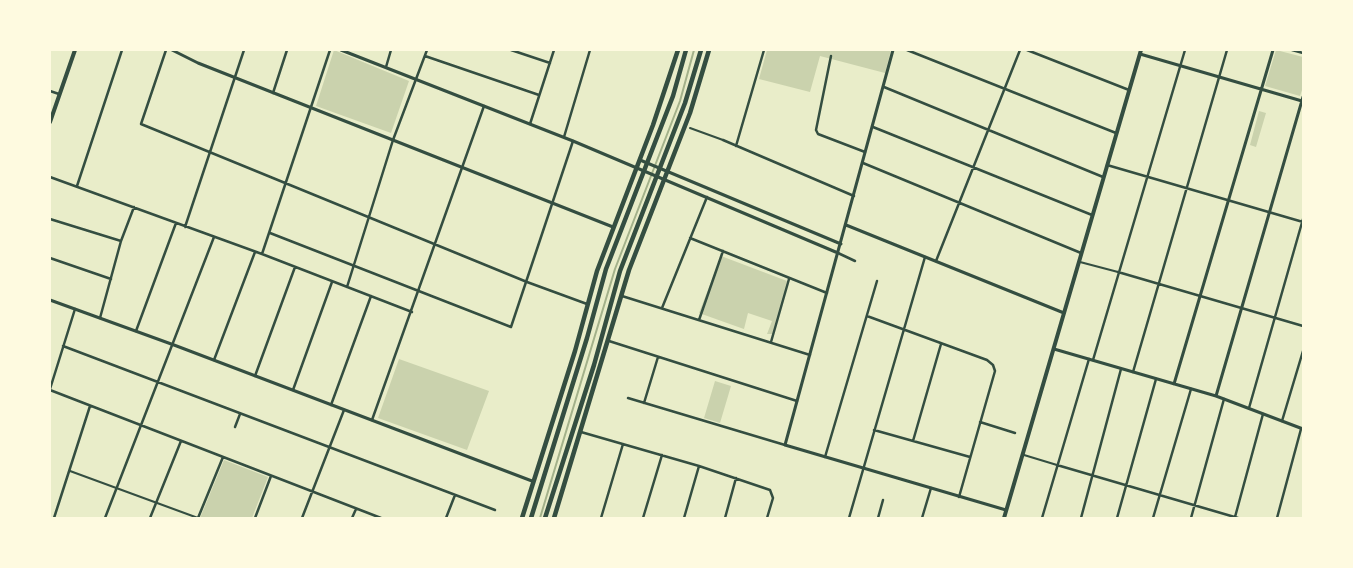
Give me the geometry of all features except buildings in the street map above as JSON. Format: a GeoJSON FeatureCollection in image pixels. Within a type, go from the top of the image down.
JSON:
{"type":"FeatureCollection","features":[{"type":"Feature","properties":{"kind":"highway"},"geometry":{"type":"LineString","coordinates":[[522,518],[532,481],[575,351],[587,304],[678,50]]}},
{"type":"Feature","properties":{"kind":"highway"},"geometry":{"type":"LineString","coordinates":[[531,518],[606,269],[673,96],[686,50]]}},
{"type":"Feature","properties":{"kind":"highway"},"geometry":{"type":"LineString","coordinates":[[545,518],[620,271],[658,168],[685,103],[701,50]]}},
{"type":"Feature","properties":{"kind":"highway"},"geometry":{"type":"LineString","coordinates":[[554,518],[635,252],[694,102],[709,50]]}},
{"type":"Feature","properties":{"kind":"highway"},"geometry":{"type":"LineString","coordinates":[[575,351],[578,367]]}},
{"type":"Feature","properties":{"kind":"highway"},"geometry":{"type":"LineString","coordinates":[[585,391],[597,381]]}},
{"type":"Feature","properties":{"kind":"highway"},"geometry":{"type":"LineString","coordinates":[[556,407],[568,397]]}},
{"type":"Feature","properties":{"kind":"main road"},"geometry":{"type":"LineString","coordinates":[[50,122],[61,95],[75,50]]}},
{"type":"Feature","properties":{"kind":"main road"},"geometry":{"type":"LineString","coordinates":[[1004,518],[1141,52]]}},
{"type":"Feature","properties":{"kind":"street"},"geometry":{"type":"LineString","coordinates":[[77,186],[122,50]]}},
{"type":"Feature","properties":{"kind":"street"},"geometry":{"type":"LineString","coordinates":[[166,50],[141,124],[436,246],[587,304]]}},
{"type":"Feature","properties":{"kind":"street"},"geometry":{"type":"LineString","coordinates":[[172,50],[273,93],[613,228]]}},
{"type":"Feature","properties":{"kind":"street"},"geometry":{"type":"LineString","coordinates":[[185,226],[244,50]]}},
{"type":"Feature","properties":{"kind":"street"},"geometry":{"type":"LineString","coordinates":[[273,93],[286,50]]}},
{"type":"Feature","properties":{"kind":"street"},"geometry":{"type":"LineString","coordinates":[[262,254],[330,50]]}},
{"type":"Feature","properties":{"kind":"street"},"geometry":{"type":"LineString","coordinates":[[341,50],[564,137],[855,260]]}},
{"type":"Feature","properties":{"kind":"street"},"geometry":{"type":"LineString","coordinates":[[386,67],[391,50]]}},
{"type":"Feature","properties":{"kind":"street"},"geometry":{"type":"LineString","coordinates":[[347,287],[393,140],[427,50]]}},
{"type":"Feature","properties":{"kind":"street"},"geometry":{"type":"LineString","coordinates":[[511,50],[550,63]]}},
{"type":"Feature","properties":{"kind":"street"},"geometry":{"type":"LineString","coordinates":[[530,124],[554,50]]}},
{"type":"Feature","properties":{"kind":"street"},"geometry":{"type":"LineString","coordinates":[[564,137],[590,50]]}},
{"type":"Feature","properties":{"kind":"street"},"geometry":{"type":"LineString","coordinates":[[736,146],[764,50]]}},
{"type":"Feature","properties":{"kind":"street"},"geometry":{"type":"LineString","coordinates":[[785,445],[893,50]]}},
{"type":"Feature","properties":{"kind":"street"},"geometry":{"type":"LineString","coordinates":[[907,50],[1116,133]]}},
{"type":"Feature","properties":{"kind":"street"},"geometry":{"type":"LineString","coordinates":[[936,261],[1020,50]]}},
{"type":"Feature","properties":{"kind":"street"},"geometry":{"type":"LineString","coordinates":[[1027,50],[1129,90]]}},
{"type":"Feature","properties":{"kind":"street"},"geometry":{"type":"LineString","coordinates":[[1042,518],[1148,177],[1185,50]]}},
{"type":"Feature","properties":{"kind":"street"},"geometry":{"type":"LineString","coordinates":[[1134,372],[1228,50]]}},
{"type":"Feature","properties":{"kind":"street"},"geometry":{"type":"LineString","coordinates":[[1174,384],[1273,50]]}},
{"type":"Feature","properties":{"kind":"street"},"geometry":{"type":"LineString","coordinates":[[1292,50],[1303,53]]}},
{"type":"Feature","properties":{"kind":"street"},"geometry":{"type":"LineString","coordinates":[[1141,52],[1180,66],[1303,100],[1216,396]]}},
{"type":"Feature","properties":{"kind":"street"},"geometry":{"type":"LineString","coordinates":[[425,56],[539,96]]}},
{"type":"Feature","properties":{"kind":"street"},"geometry":{"type":"LineString","coordinates":[[831,56],[815,123],[818,134],[866,152]]}},
{"type":"Feature","properties":{"kind":"street"},"geometry":{"type":"LineString","coordinates":[[884,87],[1104,177]]}},
{"type":"Feature","properties":{"kind":"street"},"geometry":{"type":"LineString","coordinates":[[50,91],[61,95]]}},
{"type":"Feature","properties":{"kind":"street"},"geometry":{"type":"LineString","coordinates":[[372,420],[436,246],[484,106]]}},
{"type":"Feature","properties":{"kind":"street"},"geometry":{"type":"LineString","coordinates":[[873,127],[1092,214]]}},
{"type":"Feature","properties":{"kind":"street"},"geometry":{"type":"LineString","coordinates":[[690,128],[854,196]]}},
{"type":"Feature","properties":{"kind":"street"},"geometry":{"type":"LineString","coordinates":[[270,233],[511,327],[573,141]]}},
{"type":"Feature","properties":{"kind":"street"},"geometry":{"type":"LineString","coordinates":[[640,160],[841,244]]}},
{"type":"Feature","properties":{"kind":"street"},"geometry":{"type":"LineString","coordinates":[[863,163],[1081,253]]}},
{"type":"Feature","properties":{"kind":"street"},"geometry":{"type":"LineString","coordinates":[[1107,165],[1303,221],[1248,408]]}},
{"type":"Feature","properties":{"kind":"street"},"geometry":{"type":"LineString","coordinates":[[50,177],[262,254],[412,312]]}},
{"type":"Feature","properties":{"kind":"street"},"geometry":{"type":"LineString","coordinates":[[662,308],[706,197]]}},
{"type":"Feature","properties":{"kind":"street"},"geometry":{"type":"LineString","coordinates":[[100,318],[121,241],[134,207]]}},
{"type":"Feature","properties":{"kind":"street"},"geometry":{"type":"LineString","coordinates":[[50,219],[121,241]]}},
{"type":"Feature","properties":{"kind":"street"},"geometry":{"type":"LineString","coordinates":[[136,331],[176,223]]}},
{"type":"Feature","properties":{"kind":"street"},"geometry":{"type":"LineString","coordinates":[[846,225],[1064,313]]}},
{"type":"Feature","properties":{"kind":"street"},"geometry":{"type":"LineString","coordinates":[[105,518],[174,345],[214,237]]}},
{"type":"Feature","properties":{"kind":"street"},"geometry":{"type":"LineString","coordinates":[[690,238],[827,293]]}},
{"type":"Feature","properties":{"kind":"street"},"geometry":{"type":"LineString","coordinates":[[699,320],[723,251]]}},
{"type":"Feature","properties":{"kind":"street"},"geometry":{"type":"LineString","coordinates":[[214,360],[255,252]]}},
{"type":"Feature","properties":{"kind":"street"},"geometry":{"type":"LineString","coordinates":[[849,518],[925,257]]}},
{"type":"Feature","properties":{"kind":"street"},"geometry":{"type":"LineString","coordinates":[[50,258],[111,279]]}},
{"type":"Feature","properties":{"kind":"street"},"geometry":{"type":"LineString","coordinates":[[1079,262],[1303,326]]}},
{"type":"Feature","properties":{"kind":"street"},"geometry":{"type":"LineString","coordinates":[[254,376],[295,267]]}},
{"type":"Feature","properties":{"kind":"street"},"geometry":{"type":"LineString","coordinates":[[771,342],[789,278]]}},
{"type":"Feature","properties":{"kind":"street"},"geometry":{"type":"LineString","coordinates":[[825,457],[877,281]]}},
{"type":"Feature","properties":{"kind":"street"},"geometry":{"type":"LineString","coordinates":[[293,390],[332,282]]}},
{"type":"Feature","properties":{"kind":"street"},"geometry":{"type":"LineString","coordinates":[[331,405],[371,296]]}},
{"type":"Feature","properties":{"kind":"street"},"geometry":{"type":"LineString","coordinates":[[622,296],[810,355]]}},
{"type":"Feature","properties":{"kind":"street"},"geometry":{"type":"LineString","coordinates":[[50,300],[532,481]]}},
{"type":"Feature","properties":{"kind":"street"},"geometry":{"type":"LineString","coordinates":[[75,309],[50,389],[380,518]]}},
{"type":"Feature","properties":{"kind":"street"},"geometry":{"type":"LineString","coordinates":[[867,316],[987,360],[993,366],[995,372],[959,496]]}},
{"type":"Feature","properties":{"kind":"street"},"geometry":{"type":"LineString","coordinates":[[609,341],[797,401]]}},
{"type":"Feature","properties":{"kind":"street"},"geometry":{"type":"LineString","coordinates":[[913,441],[941,344]]}},
{"type":"Feature","properties":{"kind":"street"},"geometry":{"type":"LineString","coordinates":[[63,346],[495,510]]}},
{"type":"Feature","properties":{"kind":"street"},"geometry":{"type":"LineString","coordinates":[[1054,349],[1216,396],[1302,429],[1277,518]]}},
{"type":"Feature","properties":{"kind":"street"},"geometry":{"type":"LineString","coordinates":[[1282,421],[1303,352]]}},
{"type":"Feature","properties":{"kind":"street"},"geometry":{"type":"LineString","coordinates":[[644,403],[658,357]]}},
{"type":"Feature","properties":{"kind":"street"},"geometry":{"type":"LineString","coordinates":[[1081,518],[1121,369]]}},
{"type":"Feature","properties":{"kind":"street"},"geometry":{"type":"LineString","coordinates":[[1117,518],[1156,379]]}},
{"type":"Feature","properties":{"kind":"street"},"geometry":{"type":"LineString","coordinates":[[1153,518],[1191,389]]}},
{"type":"Feature","properties":{"kind":"street"},"geometry":{"type":"LineString","coordinates":[[628,398],[1006,510]]}},
{"type":"Feature","properties":{"kind":"street"},"geometry":{"type":"LineString","coordinates":[[1191,518],[1224,399]]}},
{"type":"Feature","properties":{"kind":"street"},"geometry":{"type":"LineString","coordinates":[[54,518],[90,406]]}},
{"type":"Feature","properties":{"kind":"street"},"geometry":{"type":"LineString","coordinates":[[302,518],[344,410]]}},
{"type":"Feature","properties":{"kind":"street"},"geometry":{"type":"LineString","coordinates":[[235,428],[240,414]]}},
{"type":"Feature","properties":{"kind":"street"},"geometry":{"type":"LineString","coordinates":[[1023,455],[1236,518],[1263,414]]}},
{"type":"Feature","properties":{"kind":"street"},"geometry":{"type":"LineString","coordinates":[[980,422],[1015,433]]}},
{"type":"Feature","properties":{"kind":"street"},"geometry":{"type":"LineString","coordinates":[[874,430],[970,457]]}},
{"type":"Feature","properties":{"kind":"street"},"geometry":{"type":"LineString","coordinates":[[581,432],[699,466],[770,490],[773,498],[768,518]]}},
{"type":"Feature","properties":{"kind":"street"},"geometry":{"type":"LineString","coordinates":[[150,518],[182,441]]}},
{"type":"Feature","properties":{"kind":"street"},"geometry":{"type":"LineString","coordinates":[[601,518],[623,444]]}},
{"type":"Feature","properties":{"kind":"street"},"geometry":{"type":"LineString","coordinates":[[643,518],[662,455]]}},
{"type":"Feature","properties":{"kind":"street"},"geometry":{"type":"LineString","coordinates":[[70,471],[198,518],[223,457]]}},
{"type":"Feature","properties":{"kind":"street"},"geometry":{"type":"LineString","coordinates":[[684,518],[699,466]]}},
{"type":"Feature","properties":{"kind":"street"},"geometry":{"type":"LineString","coordinates":[[255,518],[271,476]]}},
{"type":"Feature","properties":{"kind":"street"},"geometry":{"type":"LineString","coordinates":[[725,518],[736,478]]}},
{"type":"Feature","properties":{"kind":"street"},"geometry":{"type":"LineString","coordinates":[[922,518],[931,488]]}},
{"type":"Feature","properties":{"kind":"street"},"geometry":{"type":"LineString","coordinates":[[446,518],[454,495]]}},
{"type":"Feature","properties":{"kind":"street"},"geometry":{"type":"LineString","coordinates":[[878,518],[883,500]]}},
{"type":"Feature","properties":{"kind":"street"},"geometry":{"type":"LineString","coordinates":[[352,518],[356,509]]}},
{"type":"Feature","properties":{"kind":"green space"},"geometry":{"type":"Polygon","coordinates":[[[334,50],[409,81],[391,133],[316,106],[334,50]]]}},
{"type":"Feature","properties":{"kind":"green space"},"geometry":{"type":"Polygon","coordinates":[[[767,50],[891,50],[885,73],[820,56],[810,92],[759,79],[767,50]]]}},
{"type":"Feature","properties":{"kind":"green space"},"geometry":{"type":"Polygon","coordinates":[[[1276,50],[1303,57],[1303,87],[1300,96],[1265,86],[1276,50]]]}},
{"type":"Feature","properties":{"kind":"green space"},"geometry":{"type":"Polygon","coordinates":[[[1259,111],[1266,113],[1256,147],[1250,145],[1259,111]]]}},
{"type":"Feature","properties":{"kind":"green space"},"geometry":{"type":"Polygon","coordinates":[[[721,256],[787,281],[772,334],[767,334],[772,321],[748,313],[744,329],[769,338],[699,313],[721,256]]]}},
{"type":"Feature","properties":{"kind":"green space"},"geometry":{"type":"Polygon","coordinates":[[[399,359],[489,391],[467,450],[378,418],[399,359]]]}},
{"type":"Feature","properties":{"kind":"green space"},"geometry":{"type":"Polygon","coordinates":[[[715,381],[731,386],[720,423],[704,418],[715,381]]]}},
{"type":"Feature","properties":{"kind":"green space"},"geometry":{"type":"Polygon","coordinates":[[[224,460],[268,477],[252,518],[200,518],[224,460]]]}},
{"type":"Feature","properties":{"kind":"waterway"},"geometry":{"type":"LineString","coordinates":[[540,518],[615,269],[680,101],[694,50]]}}]}
